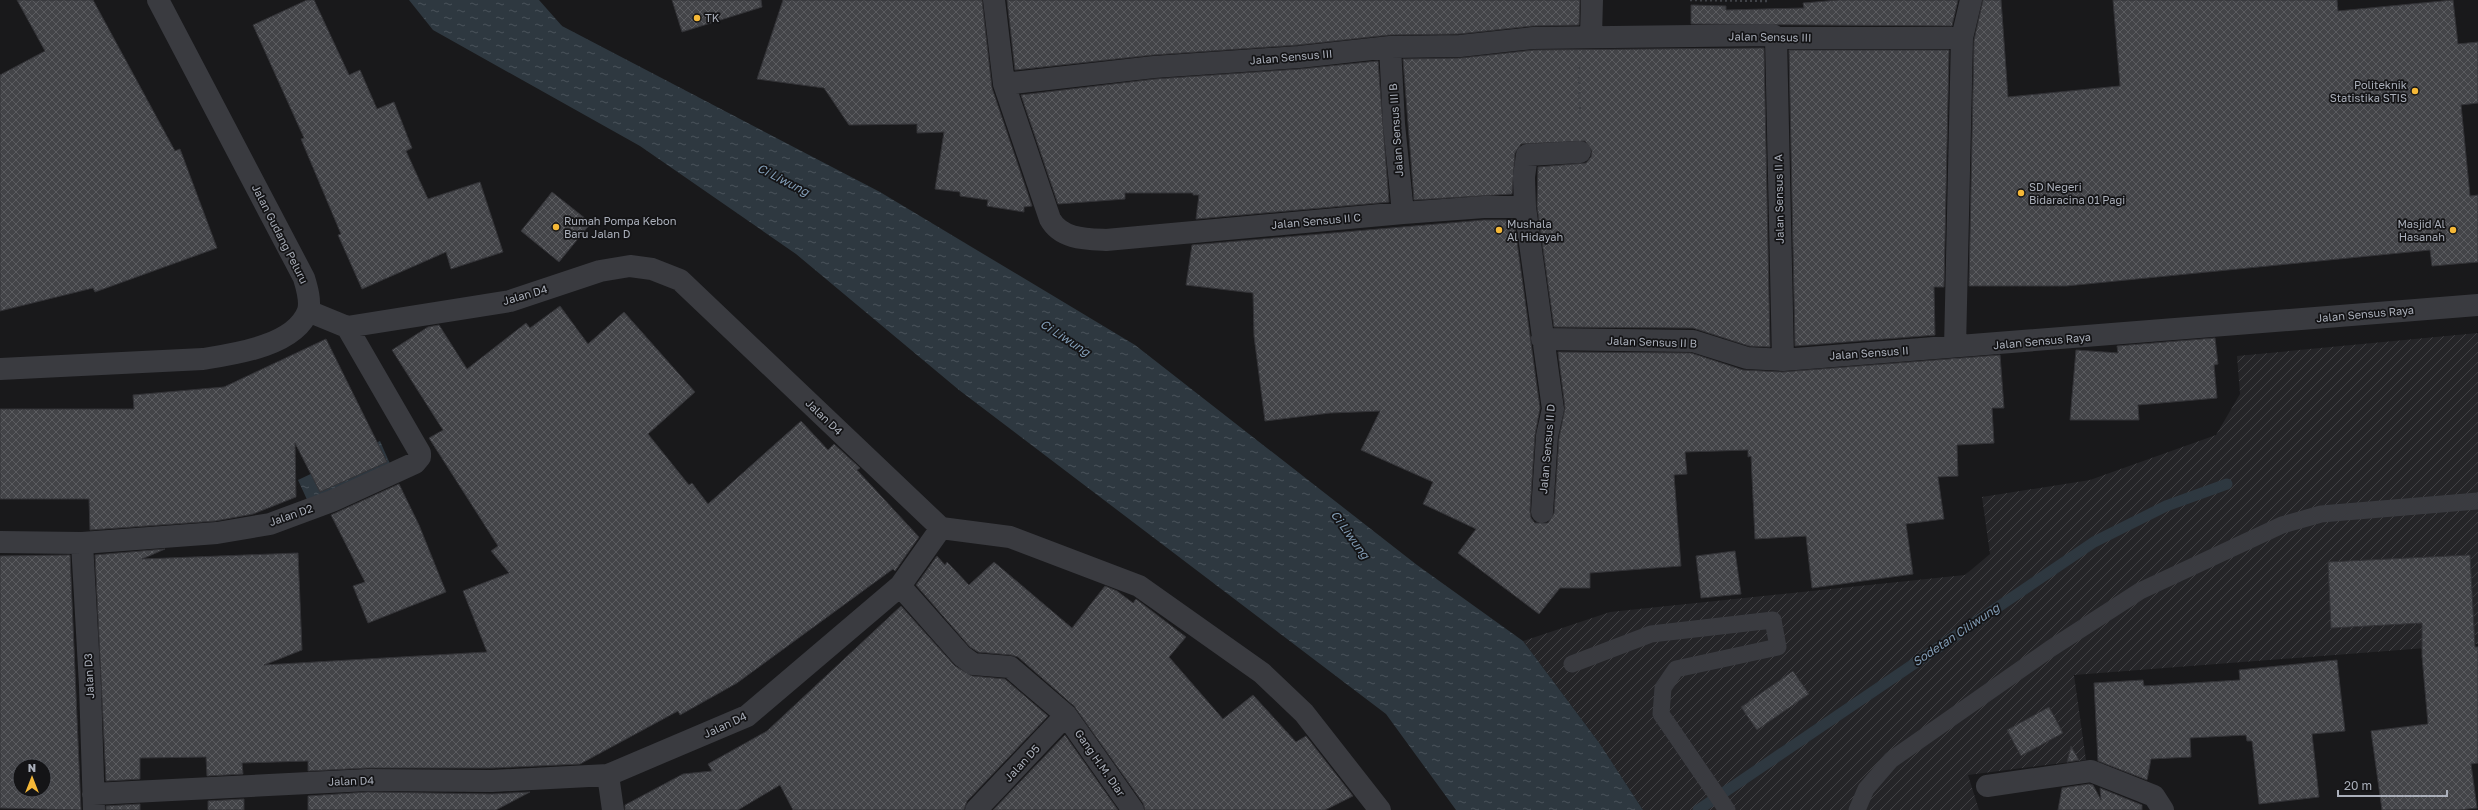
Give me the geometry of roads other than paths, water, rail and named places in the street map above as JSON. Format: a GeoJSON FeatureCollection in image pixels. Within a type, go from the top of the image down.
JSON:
{"type":"FeatureCollection","features":[{"type":"Feature","properties":{"kind":"street","name":"Jalan Gudang Peluru"},"geometry":{"type":"LineString","coordinates":[[158,0],[304,278],[308,292],[308,311]]}},
{"type":"Feature","properties":{"kind":"street","name":"Jalan Sensus II C"},"geometry":{"type":"LineString","coordinates":[[994,0],[1004,84],[1054,226],[1068,235],[1084,239],[1106,240],[1403,213],[1484,207],[1525,207]]}},
{"type":"Feature","properties":{"kind":"street"},"geometry":{"type":"LineString","coordinates":[[1591,36],[1592,0]]}},
{"type":"Feature","properties":{"kind":"street"},"geometry":{"type":"LineString","coordinates":[[1955,348],[1962,38],[1971,0]]}},
{"type":"Feature","properties":{"kind":"street","name":"Jalan Sensus III"},"geometry":{"type":"LineString","coordinates":[[1004,84],[1154,67],[1299,57],[1390,47],[1460,46],[1533,38],[1591,36],[1962,38]]}},
{"type":"Feature","properties":{"kind":"street","name":"Jalan Sensus II A"},"geometry":{"type":"LineString","coordinates":[[1776,38],[1783,360]]}},
{"type":"Feature","properties":{"kind":"street","name":"Jalan Sensus III B"},"geometry":{"type":"LineString","coordinates":[[1390,47],[1394,124],[1403,213]]}},
{"type":"Feature","properties":{"kind":"street"},"geometry":{"type":"LineString","coordinates":[[1542,339],[1525,207],[1524,177],[1527,155],[1580,152]]}},
{"type":"Feature","properties":{"kind":"street","name":"Jalan D4"},"geometry":{"type":"LineString","coordinates":[[94,802],[368,780],[492,781],[608,776],[747,716],[900,586],[941,528],[680,280],[652,269],[630,266],[600,271],[510,301],[347,327]]}},
{"type":"Feature","properties":{"kind":"street","name":"Jalan Sensus Raya"},"geometry":{"type":"LineString","coordinates":[[1955,348],[2478,305]]}},
{"type":"Feature","properties":{"kind":"street"},"geometry":{"type":"LineString","coordinates":[[0,369],[203,359],[231,354],[258,348],[285,335],[298,326],[308,311],[347,327]]}},
{"type":"Feature","properties":{"kind":"street","name":"Jalan D2"},"geometry":{"type":"LineString","coordinates":[[0,542],[82,543],[217,533],[270,524],[332,501],[415,463],[420,456],[420,453],[347,327]]}},
{"type":"Feature","properties":{"kind":"street","name":"Jalan Sensus II B"},"geometry":{"type":"LineString","coordinates":[[1542,339],[1694,341],[1747,358],[1783,360]]}},
{"type":"Feature","properties":{"kind":"street","name":"Jalan Sensus II D"},"geometry":{"type":"LineString","coordinates":[[1542,339],[1553,409],[1547,436],[1542,512]]}},
{"type":"Feature","properties":{"kind":"street","name":"Jalan Sensus II"},"geometry":{"type":"LineString","coordinates":[[1783,360],[1883,351],[1955,348]]}},
{"type":"Feature","properties":{"kind":"street"},"geometry":{"type":"LineString","coordinates":[[941,528],[1010,537],[1138,586],[1209,634],[1267,678],[1304,713],[1380,810]]}},
{"type":"Feature","properties":{"kind":"street","name":"Jalan D3"},"geometry":{"type":"LineString","coordinates":[[82,543],[90,686],[94,802]]}},
{"type":"Feature","properties":{"kind":"street","name":"Gang H.M. Diar"},"geometry":{"type":"LineString","coordinates":[[900,586],[962,656],[974,664],[1010,667],[1066,715],[1133,810]]}},
{"type":"Feature","properties":{"kind":"street","name":"Jalan D5"},"geometry":{"type":"LineString","coordinates":[[976,810],[1066,715]]}},
{"type":"Feature","properties":{"kind":"street"},"geometry":{"type":"LineString","coordinates":[[1987,786],[2091,771],[2154,796],[2163,810]]}},
{"type":"Feature","properties":{"kind":"street"},"geometry":{"type":"LineString","coordinates":[[608,776],[613,810]]}},
{"type":"Feature","properties":{"kind":"lane"},"geometry":{"type":"LineString","coordinates":[[1857,810],[1866,789],[1890,760],[2050,649],[2140,591],[2282,525],[2321,514],[2478,501]]}},
{"type":"Feature","properties":{"kind":"lane"},"geometry":{"type":"LineString","coordinates":[[1572,664],[1651,634],[1773,620],[1778,647],[1676,669],[1663,688],[1661,714],[1727,810]]}},
{"type":"Feature","properties":{"kind":"water","name":"Ci Liwung"},"geometry":{"type":"Polygon","coordinates":[[[409,0],[539,0],[562,26],[880,192],[1135,345],[1417,565],[1523,641],[1600,744],[1643,810],[1456,810],[1386,714],[959,390],[796,254],[640,146],[433,30],[409,0]]]}},
{"type":"Feature","properties":{"kind":"water"},"geometry":{"type":"Polygon","coordinates":[[[380,441],[391,466],[309,504],[298,480],[380,441]]]}},
{"type":"Feature","properties":{"kind":"waterway","name":"Sodetan Ciliwung"},"geometry":{"type":"LineString","coordinates":[[1698,810],[2094,542],[2166,506],[2227,484]]}},
{"type":"Feature","properties":{"kind":"place","name":"TK"},"geometry":{"type":"Point","coordinates":[697,18]}},
{"type":"Feature","properties":{"kind":"place","name":"Politeknik Statistika STIS"},"geometry":{"type":"Point","coordinates":[2415,91]}},
{"type":"Feature","properties":{"kind":"place","name":"SD Negeri Bidaracina 01 Pagi"},"geometry":{"type":"Point","coordinates":[2021,193]}},
{"type":"Feature","properties":{"kind":"place","name":"Rumah Pompa Kebon Baru Jalan D"},"geometry":{"type":"Point","coordinates":[556,227]}},
{"type":"Feature","properties":{"kind":"place","name":"Mushala Al Hidayah"},"geometry":{"type":"Point","coordinates":[1499,230]}},
{"type":"Feature","properties":{"kind":"place","name":"Masjid Al Hasanah"},"geometry":{"type":"Point","coordinates":[2453,230]}}]}
